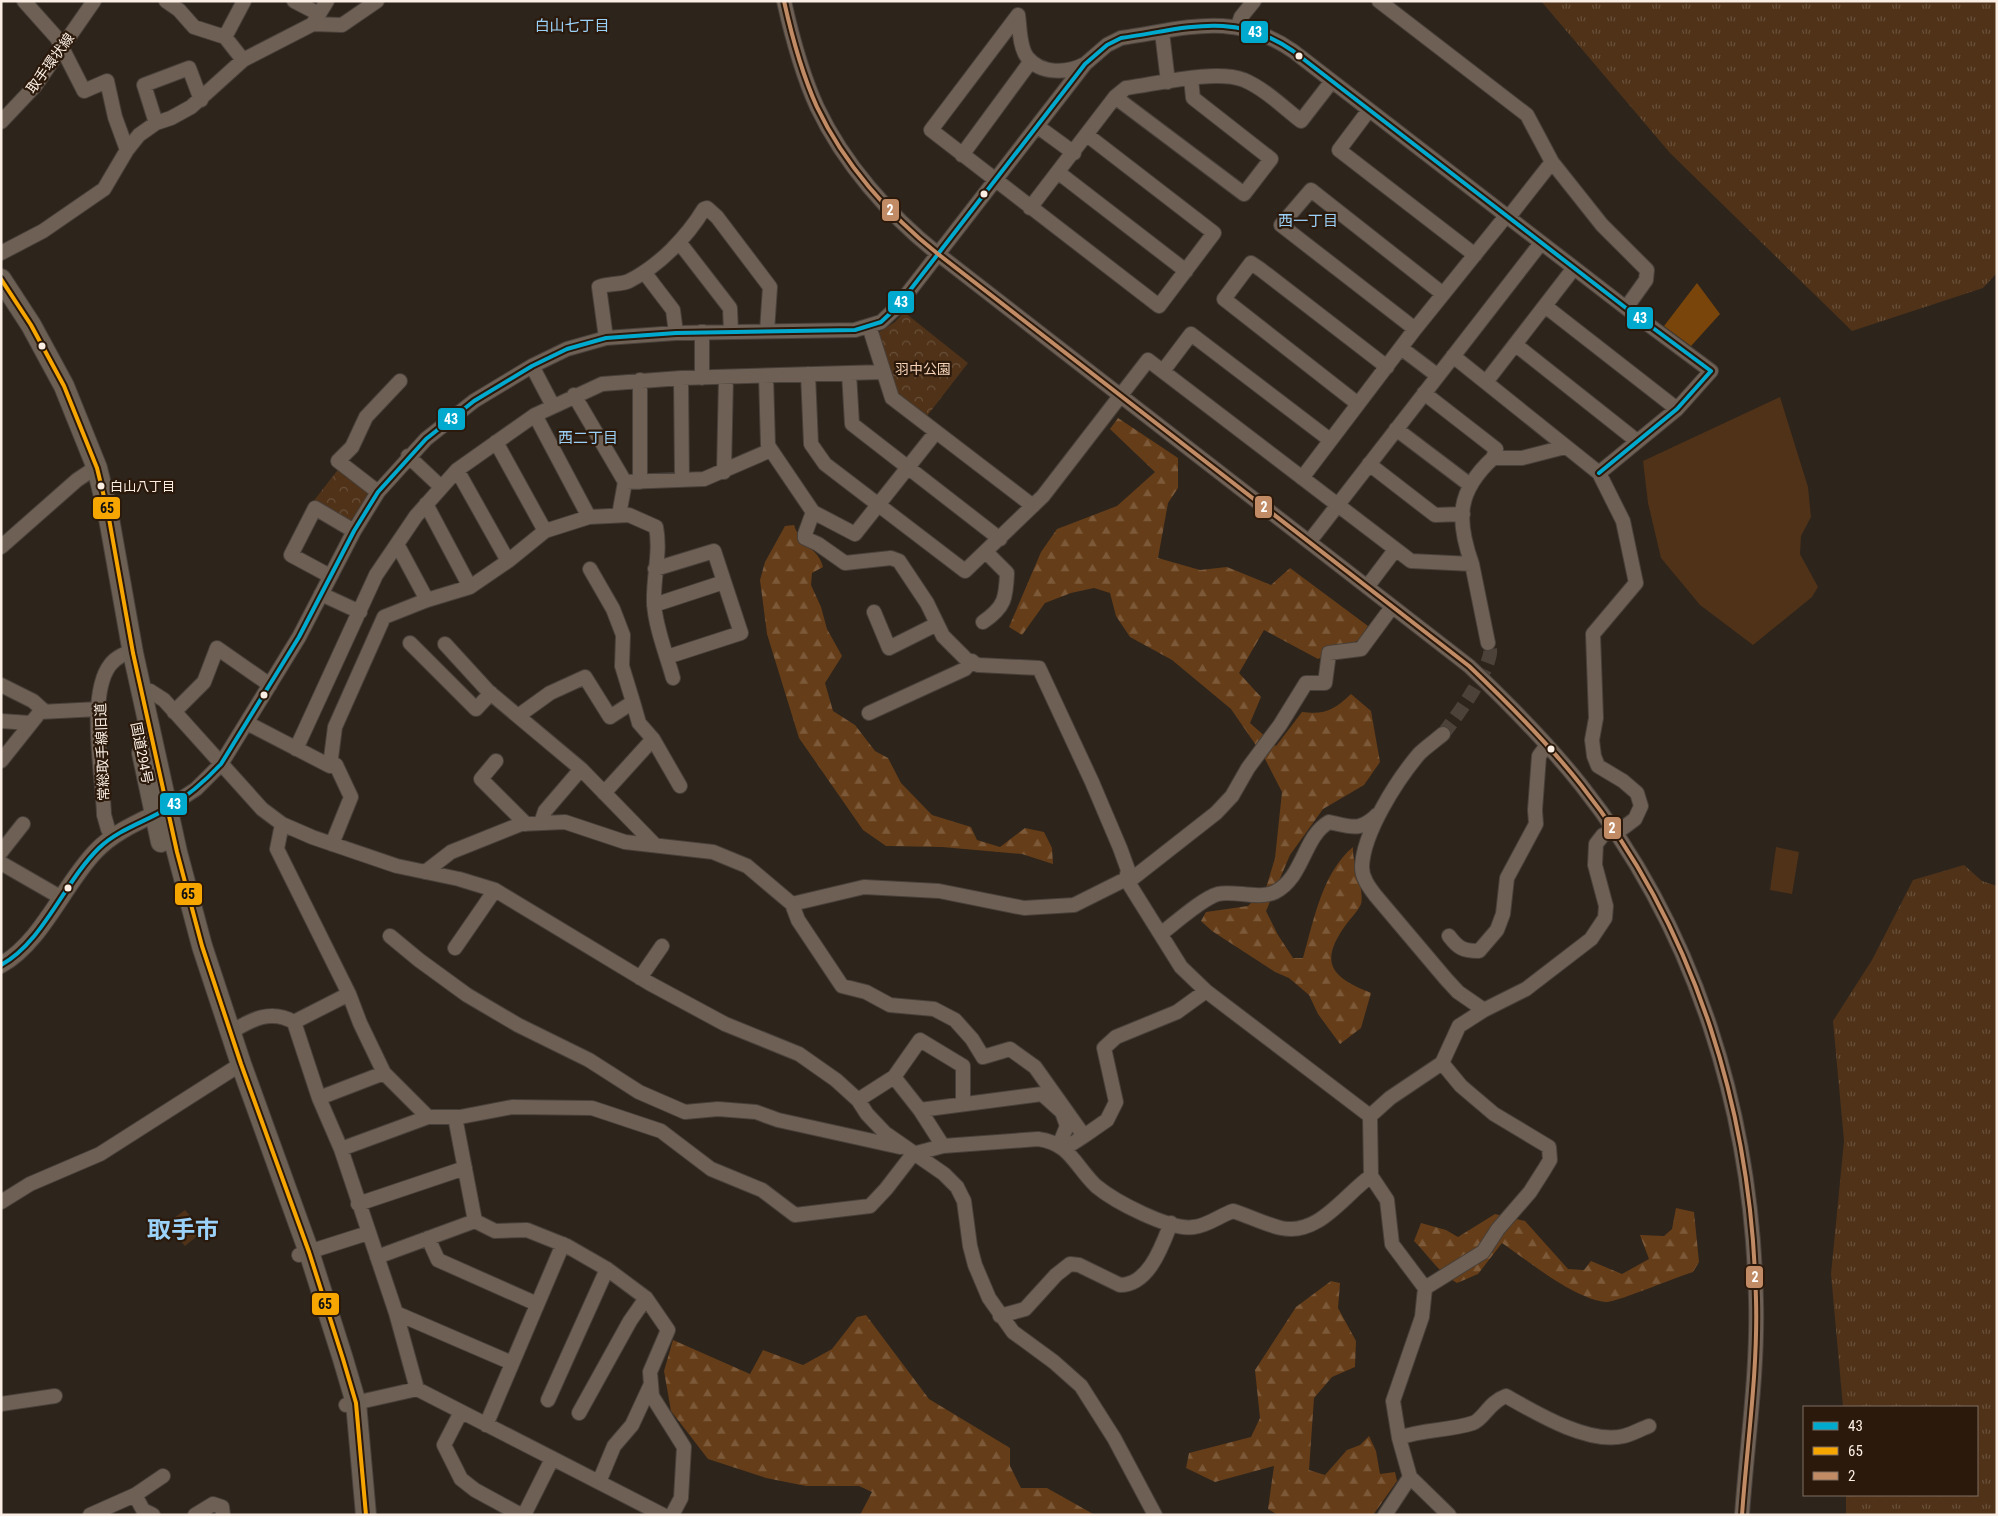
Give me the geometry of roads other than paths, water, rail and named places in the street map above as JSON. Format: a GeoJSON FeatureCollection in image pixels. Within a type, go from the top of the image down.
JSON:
{"type":"FeatureCollection","features":[{"type":"Feature","properties":{"kind":"highway","name":"国道294号"},"geometry":{"type":"LineString","coordinates":[[1,279],[30,325],[64,386],[97,468],[108,513],[128,652],[142,690],[161,812],[230,1032],[236,1067]]}},
{"type":"Feature","properties":{"kind":"highway","name":"国道294号"},"geometry":{"type":"LineString","coordinates":[[1,298],[52,390],[80,447],[89,472],[99,511],[161,812],[198,965],[304,1253],[350,1404],[366,1515]]}},
{"type":"Feature","properties":{"kind":"main road"},"geometry":{"type":"LineString","coordinates":[[1,965],[30,940],[85,864],[113,837],[161,812]]}},
{"type":"Feature","properties":{"kind":"street","name":"取手環状線"},"geometry":{"type":"LineString","coordinates":[[1,122],[35,86],[94,1]]}},
{"type":"Feature","properties":{"kind":"street"},"geometry":{"type":"LineString","coordinates":[[166,1],[182,6],[194,28],[225,37],[243,60]]}},
{"type":"Feature","properties":{"kind":"street"},"geometry":{"type":"LineString","coordinates":[[225,37],[244,1]]}},
{"type":"Feature","properties":{"kind":"street"},"geometry":{"type":"LineString","coordinates":[[294,1],[316,19],[342,24],[377,1]]}},
{"type":"Feature","properties":{"kind":"street"},"geometry":{"type":"LineString","coordinates":[[1,253],[43,231],[104,189],[127,150],[139,134],[201,100],[243,60],[316,19],[327,1]]}},
{"type":"Feature","properties":{"kind":"street"},"geometry":{"type":"LineString","coordinates":[[784,1],[817,107],[840,147],[889,209],[938,254],[1469,666],[1547,745],[1582,786],[1638,868],[1665,916],[1697,989],[1731,1093],[1741,1139],[1748,1184],[1756,1302],[1742,1515]]}},
{"type":"Feature","properties":{"kind":"street"},"geometry":{"type":"LineString","coordinates":[[1238,26],[1241,17],[1254,1]]}},
{"type":"Feature","properties":{"kind":"street"},"geometry":{"type":"LineString","coordinates":[[1379,1],[1527,115],[1552,162],[1602,225],[1647,270],[1646,280],[1626,308]]}},
{"type":"Feature","properties":{"kind":"street"},"geometry":{"type":"LineString","coordinates":[[31,4],[57,38],[84,91],[107,81],[115,117],[127,150]]}},
{"type":"Feature","properties":{"kind":"street"},"geometry":{"type":"LineString","coordinates":[[1085,64],[1072,71],[1049,70],[1031,60],[1027,57],[1022,45],[1018,15],[931,130],[1158,306],[1214,233],[1087,135]]}},
{"type":"Feature","properties":{"kind":"street"},"geometry":{"type":"LineString","coordinates":[[161,812],[196,789],[221,764],[299,637],[354,531],[378,492],[426,438],[474,401],[532,366],[567,350],[606,338],[702,332],[843,331],[869,326],[890,315],[1085,64],[1107,45],[1121,38],[1205,26],[1238,26],[1272,38],[1332,81],[1626,308],[1712,371],[1677,410],[1599,473]]}},
{"type":"Feature","properties":{"kind":"street"},"geometry":{"type":"LineString","coordinates":[[1162,32],[1168,82]]}},
{"type":"Feature","properties":{"kind":"street"},"geometry":{"type":"LineString","coordinates":[[962,154],[1031,60]]}},
{"type":"Feature","properties":{"kind":"street"},"geometry":{"type":"LineString","coordinates":[[156,123],[144,85],[189,68],[201,100]]}},
{"type":"Feature","properties":{"kind":"street"},"geometry":{"type":"LineString","coordinates":[[1030,208],[1115,97],[1126,88],[1225,75],[1245,80],[1262,90],[1301,121],[1332,81]]}},
{"type":"Feature","properties":{"kind":"street"},"geometry":{"type":"LineString","coordinates":[[1115,97],[1244,194],[1271,159],[1193,98],[1191,79]]}},
{"type":"Feature","properties":{"kind":"street"},"geometry":{"type":"LineString","coordinates":[[1369,110],[1339,150],[1475,255]]}},
{"type":"Feature","properties":{"kind":"street"},"geometry":{"type":"LineString","coordinates":[[1038,126],[1074,153]]}},
{"type":"Feature","properties":{"kind":"street"},"geometry":{"type":"LineString","coordinates":[[1302,478],[1415,329],[1552,162]]}},
{"type":"Feature","properties":{"kind":"street"},"geometry":{"type":"LineString","coordinates":[[1058,173],[1186,271]]}},
{"type":"Feature","properties":{"kind":"street"},"geometry":{"type":"LineString","coordinates":[[1415,329],[1281,225],[1304,196],[1310,190],[1443,294]]}},
{"type":"Feature","properties":{"kind":"street"},"geometry":{"type":"LineString","coordinates":[[606,338],[599,287],[627,282],[644,272],[679,242],[685,234],[691,231],[704,209],[709,209],[717,217],[770,287],[767,331]]}},
{"type":"Feature","properties":{"kind":"street"},"geometry":{"type":"LineString","coordinates":[[679,242],[730,308],[731,332]]}},
{"type":"Feature","properties":{"kind":"street"},"geometry":{"type":"LineString","coordinates":[[1309,542],[1541,243]]}},
{"type":"Feature","properties":{"kind":"street"},"geometry":{"type":"LineString","coordinates":[[1358,404],[1224,299],[1246,269],[1251,263],[1260,269],[1387,367]]}},
{"type":"Feature","properties":{"kind":"street"},"geometry":{"type":"LineString","coordinates":[[1486,382],[1574,268]]}},
{"type":"Feature","properties":{"kind":"street"},"geometry":{"type":"LineString","coordinates":[[644,272],[673,310],[676,333]]}},
{"type":"Feature","properties":{"kind":"street"},"geometry":{"type":"LineString","coordinates":[[1545,306],[1677,410]]}},
{"type":"Feature","properties":{"kind":"street"},"geometry":{"type":"LineString","coordinates":[[869,326],[882,372],[892,398],[1033,506]]}},
{"type":"Feature","properties":{"kind":"street"},"geometry":{"type":"LineString","coordinates":[[702,332],[702,378]]}},
{"type":"Feature","properties":{"kind":"street"},"geometry":{"type":"LineString","coordinates":[[1163,371],[1191,334],[1330,440]]}},
{"type":"Feature","properties":{"kind":"street"},"geometry":{"type":"LineString","coordinates":[[1516,345],[1637,441]]}},
{"type":"Feature","properties":{"kind":"street"},"geometry":{"type":"LineString","coordinates":[[1401,348],[1438,376]]}},
{"type":"Feature","properties":{"kind":"street"},"geometry":{"type":"LineString","coordinates":[[1370,1116],[1390,1098],[1442,1063],[1459,1026],[1484,1010],[1526,989],[1591,939],[1605,918],[1606,906],[1595,865],[1594,852],[1596,844],[1603,835],[1623,828],[1635,819],[1641,806],[1637,793],[1623,781],[1598,766],[1594,756],[1592,740],[1596,718],[1593,634],[1636,583],[1623,521],[1599,473],[1454,356]]}},
{"type":"Feature","properties":{"kind":"street"},"geometry":{"type":"LineString","coordinates":[[808,374],[811,444],[825,464],[965,571],[1033,506],[1148,360],[1338,504],[1411,562],[1472,564]]}},
{"type":"Feature","properties":{"kind":"street"},"geometry":{"type":"LineString","coordinates":[[532,366],[553,406]]}},
{"type":"Feature","properties":{"kind":"street"},"geometry":{"type":"LineString","coordinates":[[296,749],[376,575],[397,544],[426,504],[457,470],[535,415],[574,395],[602,384],[681,378],[882,372]]}},
{"type":"Feature","properties":{"kind":"street"},"geometry":{"type":"LineString","coordinates":[[849,373],[852,424],[1000,539]]}},
{"type":"Feature","properties":{"kind":"street"},"geometry":{"type":"LineString","coordinates":[[766,376],[768,444],[771,450],[813,512],[855,534],[936,432]]}},
{"type":"Feature","properties":{"kind":"street"},"geometry":{"type":"LineString","coordinates":[[724,472],[726,377]]}},
{"type":"Feature","properties":{"kind":"street"},"geometry":{"type":"LineString","coordinates":[[681,378],[682,480]]}},
{"type":"Feature","properties":{"kind":"street"},"geometry":{"type":"LineString","coordinates":[[640,380],[640,482]]}},
{"type":"Feature","properties":{"kind":"street"},"geometry":{"type":"LineString","coordinates":[[378,492],[338,460],[352,447],[366,417],[400,381]]}},
{"type":"Feature","properties":{"kind":"street"},"geometry":{"type":"LineString","coordinates":[[1424,393],[1496,450],[1493,458],[1477,472],[1464,498],[1462,536],[1472,564],[1488,643]]}},
{"type":"Feature","properties":{"kind":"street"},"geometry":{"type":"LineString","coordinates":[[574,395],[625,482],[619,515]]}},
{"type":"Feature","properties":{"kind":"street"},"geometry":{"type":"LineString","coordinates":[[535,415],[589,516]]}},
{"type":"Feature","properties":{"kind":"street"},"geometry":{"type":"LineString","coordinates":[[1396,429],[1470,485]]}},
{"type":"Feature","properties":{"kind":"street"},"geometry":{"type":"LineString","coordinates":[[496,442],[545,531]]}},
{"type":"Feature","properties":{"kind":"street"},"geometry":{"type":"LineString","coordinates":[[1493,458],[1522,458],[1565,447]]}},
{"type":"Feature","properties":{"kind":"street"},"geometry":{"type":"LineString","coordinates":[[625,482],[704,479],[724,472],[771,450]]}},
{"type":"Feature","properties":{"kind":"street"},"geometry":{"type":"LineString","coordinates":[[408,456],[440,487]]}},
{"type":"Feature","properties":{"kind":"street"},"geometry":{"type":"LineString","coordinates":[[1369,464],[1435,515],[1463,514]]}},
{"type":"Feature","properties":{"kind":"street"},"geometry":{"type":"LineString","coordinates":[[457,470],[508,561]]}},
{"type":"Feature","properties":{"kind":"street"},"geometry":{"type":"LineString","coordinates":[[1,547],[77,480],[89,472]]}},
{"type":"Feature","properties":{"kind":"street"},"geometry":{"type":"LineString","coordinates":[[426,504],[470,587]]}},
{"type":"Feature","properties":{"kind":"street"},"geometry":{"type":"LineString","coordinates":[[330,576],[291,556],[315,508],[354,531]]}},
{"type":"Feature","properties":{"kind":"street"},"geometry":{"type":"LineString","coordinates":[[813,512],[804,534],[806,538],[845,563],[891,558],[899,561],[927,603],[943,636],[966,659],[978,665],[1040,668],[1117,840],[1128,870],[1127,881],[1162,933],[1181,967],[1206,991],[1370,1116],[1373,1156],[1371,1176],[1387,1200],[1392,1244],[1425,1288],[1422,1317],[1393,1401],[1399,1438],[1410,1477],[1449,1515]]}},
{"type":"Feature","properties":{"kind":"street"},"geometry":{"type":"LineString","coordinates":[[246,723],[330,766],[335,727],[384,618],[427,600],[470,587],[508,561],[545,531],[589,516],[629,515],[656,527],[659,541],[655,568],[654,605],[673,678]]}},
{"type":"Feature","properties":{"kind":"street"},"geometry":{"type":"LineString","coordinates":[[397,544],[427,600]]}},
{"type":"Feature","properties":{"kind":"street"},"geometry":{"type":"LineString","coordinates":[[1367,587],[1395,550]]}},
{"type":"Feature","properties":{"kind":"street"},"geometry":{"type":"LineString","coordinates":[[655,568],[714,552],[741,633],[667,657]]}},
{"type":"Feature","properties":{"kind":"street"},"geometry":{"type":"LineString","coordinates":[[983,622],[996,613],[1006,598],[1007,573],[986,552]]}},
{"type":"Feature","properties":{"kind":"street"},"geometry":{"type":"LineString","coordinates":[[590,569],[613,609],[623,635],[622,666],[639,723],[653,739],[680,786]]}},
{"type":"Feature","properties":{"kind":"street"},"geometry":{"type":"LineString","coordinates":[[654,605],[724,582]]}},
{"type":"Feature","properties":{"kind":"street"},"geometry":{"type":"LineString","coordinates":[[321,594],[360,612]]}},
{"type":"Feature","properties":{"kind":"street"},"geometry":{"type":"LineString","coordinates":[[792,904],[864,887],[939,891],[1024,908],[1074,905],[1127,881],[1222,807],[1232,796],[1248,768],[1280,724],[1306,683],[1325,684],[1329,653],[1362,648],[1392,606]]}},
{"type":"Feature","properties":{"kind":"street"},"geometry":{"type":"LineString","coordinates":[[874,612],[889,648],[937,624]]}},
{"type":"Feature","properties":{"kind":"street"},"geometry":{"type":"LineString","coordinates":[[410,643],[476,709],[491,694]]}},
{"type":"Feature","properties":{"kind":"street"},"geometry":{"type":"LineString","coordinates":[[446,644],[491,694],[582,770],[655,846]]}},
{"type":"Feature","properties":{"kind":"street"},"geometry":{"type":"LineString","coordinates":[[174,712],[204,682],[217,648],[270,685]]}},
{"type":"Feature","properties":{"kind":"street","name":"常総取手線旧道"},"geometry":{"type":"LineString","coordinates":[[113,837],[104,821],[98,724],[100,694],[108,668],[128,652]]}},
{"type":"Feature","properties":{"kind":"street"},"geometry":{"type":"LineString","coordinates":[[868,713],[965,669],[972,661]]}},
{"type":"Feature","properties":{"kind":"street"},"geometry":{"type":"LineString","coordinates":[[518,716],[550,693],[585,677],[610,717],[633,702]]}},
{"type":"Feature","properties":{"kind":"street"},"geometry":{"type":"LineString","coordinates":[[1,685],[33,701],[44,711]]}},
{"type":"Feature","properties":{"kind":"street"},"geometry":{"type":"LineString","coordinates":[[142,690],[158,695],[262,809],[282,824],[332,844],[397,866],[459,879],[495,890],[640,978],[725,1024],[799,1054],[836,1080],[858,1100],[866,1114],[909,1151],[944,1174],[957,1187],[964,1201],[970,1246],[975,1265],[989,1298],[1013,1332],[1054,1362],[1081,1386],[1114,1438],[1155,1515]]}},
{"type":"Feature","properties":{"kind":"street"},"geometry":{"type":"LineString","coordinates":[[1,761],[40,712],[99,709]]}},
{"type":"Feature","properties":{"kind":"street"},"geometry":{"type":"LineString","coordinates":[[1,721],[30,724]]}},
{"type":"Feature","properties":{"kind":"street"},"geometry":{"type":"LineString","coordinates":[[1162,933],[1189,911],[1218,894],[1273,893],[1290,881],[1319,828],[1329,822],[1353,828],[1366,825],[1378,814],[1420,754],[1443,734]]}},
{"type":"Feature","properties":{"kind":"street"},"geometry":{"type":"LineString","coordinates":[[604,793],[653,739]]}},
{"type":"Feature","properties":{"kind":"street"},"geometry":{"type":"LineString","coordinates":[[1449,936],[1458,948],[1466,951],[1479,951],[1497,930],[1503,914],[1507,878],[1536,824],[1540,756],[1547,745]]}},
{"type":"Feature","properties":{"kind":"street"},"geometry":{"type":"LineString","coordinates":[[496,761],[481,779],[526,824]]}},
{"type":"Feature","properties":{"kind":"street"},"geometry":{"type":"LineString","coordinates":[[331,762],[336,765],[351,797],[332,844]]}},
{"type":"Feature","properties":{"kind":"street"},"geometry":{"type":"LineString","coordinates":[[541,823],[545,811],[582,770]]}},
{"type":"Feature","properties":{"kind":"street"},"geometry":{"type":"LineString","coordinates":[[1378,814],[1362,868],[1366,882],[1446,979],[1458,992],[1484,1010]]}},
{"type":"Feature","properties":{"kind":"street"},"geometry":{"type":"LineString","coordinates":[[424,872],[451,852],[526,824],[565,822],[625,842],[714,852],[747,866],[792,904],[798,920],[842,986],[866,992],[890,1005],[934,1009],[955,1020],[972,1039],[983,1057],[1010,1049],[1035,1067],[1084,1136]]}},
{"type":"Feature","properties":{"kind":"street"},"geometry":{"type":"LineString","coordinates":[[1,852],[23,824]]}},
{"type":"Feature","properties":{"kind":"street"},"geometry":{"type":"LineString","coordinates":[[282,824],[277,849],[349,994],[384,1073],[428,1118]]}},
{"type":"Feature","properties":{"kind":"street"},"geometry":{"type":"LineString","coordinates":[[1,864],[60,897]]}},
{"type":"Feature","properties":{"kind":"street"},"geometry":{"type":"LineString","coordinates":[[455,948],[495,890]]}},
{"type":"Feature","properties":{"kind":"street"},"geometry":{"type":"LineString","coordinates":[[390,936],[419,960],[475,1000],[518,1025],[589,1060],[639,1092],[684,1112],[718,1109],[756,1112],[778,1120],[909,1151],[943,1146],[1038,1140],[1061,1147],[1096,1185],[1134,1210],[1171,1223],[1197,1227],[1233,1211],[1283,1228],[1298,1228],[1334,1210],[1371,1176]]}},
{"type":"Feature","properties":{"kind":"street"},"geometry":{"type":"LineString","coordinates":[[640,978],[662,946]]}},
{"type":"Feature","properties":{"kind":"street"},"geometry":{"type":"LineString","coordinates":[[1061,1147],[1084,1136],[1107,1120],[1116,1102],[1104,1048],[1116,1037],[1177,1012],[1206,991]]}},
{"type":"Feature","properties":{"kind":"street"},"geometry":{"type":"LineString","coordinates":[[294,1022],[349,994]]}},
{"type":"Feature","properties":{"kind":"street"},"geometry":{"type":"LineString","coordinates":[[230,1032],[243,1024],[269,1015],[282,1015],[294,1022],[319,1098],[340,1149],[396,1313],[417,1389]]}},
{"type":"Feature","properties":{"kind":"street"},"geometry":{"type":"LineString","coordinates":[[858,1100],[894,1077],[920,1040],[963,1066]]}},
{"type":"Feature","properties":{"kind":"street"},"geometry":{"type":"LineString","coordinates":[[963,1066],[981,1053]]}},
{"type":"Feature","properties":{"kind":"street"},"geometry":{"type":"LineString","coordinates":[[1425,1288],[1483,1252],[1498,1229],[1530,1192],[1550,1160],[1549,1147],[1494,1114],[1461,1086],[1442,1063]]}},
{"type":"Feature","properties":{"kind":"street"},"geometry":{"type":"LineString","coordinates":[[963,1066],[963,1104]]}},
{"type":"Feature","properties":{"kind":"street"},"geometry":{"type":"LineString","coordinates":[[1,1202],[30,1184],[100,1154],[236,1067]]}},
{"type":"Feature","properties":{"kind":"street"},"geometry":{"type":"LineString","coordinates":[[319,1098],[384,1073]]}},
{"type":"Feature","properties":{"kind":"street"},"geometry":{"type":"LineString","coordinates":[[894,1077],[920,1110],[943,1146]]}},
{"type":"Feature","properties":{"kind":"street"},"geometry":{"type":"LineString","coordinates":[[920,1110],[1042,1094],[1062,1112],[1067,1126],[1061,1147]]}},
{"type":"Feature","properties":{"kind":"street"},"geometry":{"type":"LineString","coordinates":[[340,1149],[428,1118],[456,1117],[512,1107],[592,1108],[661,1131],[711,1169],[762,1190],[795,1215],[870,1206],[886,1189],[909,1151]]}},
{"type":"Feature","properties":{"kind":"street"},"geometry":{"type":"LineString","coordinates":[[456,1117],[475,1221]]}},
{"type":"Feature","properties":{"kind":"street"},"geometry":{"type":"LineString","coordinates":[[358,1204],[465,1168]]}},
{"type":"Feature","properties":{"kind":"street"},"geometry":{"type":"LineString","coordinates":[[377,1258],[475,1221],[495,1231],[527,1230],[563,1244],[607,1269],[646,1298],[668,1330],[650,1372],[652,1396],[684,1447],[681,1498],[672,1515]]}},
{"type":"Feature","properties":{"kind":"street"},"geometry":{"type":"LineString","coordinates":[[1000,1316],[1025,1309],[1056,1275],[1070,1264],[1079,1265],[1120,1285],[1127,1285],[1137,1281],[1157,1257],[1171,1223]]}},
{"type":"Feature","properties":{"kind":"street"},"geometry":{"type":"LineString","coordinates":[[304,1253],[368,1233]]}},
{"type":"Feature","properties":{"kind":"street"},"geometry":{"type":"LineString","coordinates":[[428,1238],[438,1260],[537,1304]]}},
{"type":"Feature","properties":{"kind":"street"},"geometry":{"type":"LineString","coordinates":[[486,1425],[563,1244]]}},
{"type":"Feature","properties":{"kind":"street"},"geometry":{"type":"LineString","coordinates":[[548,1400],[607,1269]]}},
{"type":"Feature","properties":{"kind":"street"},"geometry":{"type":"LineString","coordinates":[[579,1414],[630,1321],[646,1298]]}},
{"type":"Feature","properties":{"kind":"street"},"geometry":{"type":"LineString","coordinates":[[396,1313],[512,1363]]}},
{"type":"Feature","properties":{"kind":"street"},"geometry":{"type":"LineString","coordinates":[[599,1482],[614,1446],[632,1425],[651,1384]]}},
{"type":"Feature","properties":{"kind":"street"},"geometry":{"type":"LineString","coordinates":[[350,1404],[417,1389],[663,1515]]}},
{"type":"Feature","properties":{"kind":"street"},"geometry":{"type":"LineString","coordinates":[[1,1404],[55,1396]]}},
{"type":"Feature","properties":{"kind":"street"},"geometry":{"type":"LineString","coordinates":[[1399,1438],[1435,1429],[1452,1429],[1476,1422],[1496,1400],[1506,1396],[1527,1408],[1589,1436],[1623,1436],[1649,1426]]}},
{"type":"Feature","properties":{"kind":"street"},"geometry":{"type":"LineString","coordinates":[[461,1412],[444,1445],[461,1479],[474,1490],[522,1515],[552,1459]]}},
{"type":"Feature","properties":{"kind":"street"},"geometry":{"type":"LineString","coordinates":[[90,1515],[135,1495],[163,1476]]}},
{"type":"Feature","properties":{"kind":"street"},"geometry":{"type":"LineString","coordinates":[[1385,1515],[1410,1477]]}},
{"type":"Feature","properties":{"kind":"street"},"geometry":{"type":"LineString","coordinates":[[135,1495],[143,1510],[153,1515]]}},
{"type":"Feature","properties":{"kind":"street"},"geometry":{"type":"LineString","coordinates":[[195,1515],[213,1504],[222,1507],[223,1515]]}},
{"type":"Feature","properties":{"kind":"tunnel"},"geometry":{"type":"LineString","coordinates":[[1443,734],[1463,707],[1483,673],[1490,653],[1488,643]]}},
{"type":"Feature","properties":{"kind":"place","name":"白山八丁目"},"geometry":{"type":"Point","coordinates":[101,486]}},
{"type":"Feature","properties":{"kind":"district","name":"白山七丁目"},"geometry":{"type":"Point","coordinates":[572,26]}},
{"type":"Feature","properties":{"kind":"district","name":"西一丁目"},"geometry":{"type":"Point","coordinates":[1308,221]}},
{"type":"Feature","properties":{"kind":"district","name":"西二丁目"},"geometry":{"type":"Point","coordinates":[588,438]}},
{"type":"Feature","properties":{"kind":"district","name":"取手市"},"geometry":{"type":"Point","coordinates":[183,1230]}},
{"type":"Feature","properties":{"kind":"park label","name":"羽中公園"},"geometry":{"type":"Point","coordinates":[923,369]}}]}
